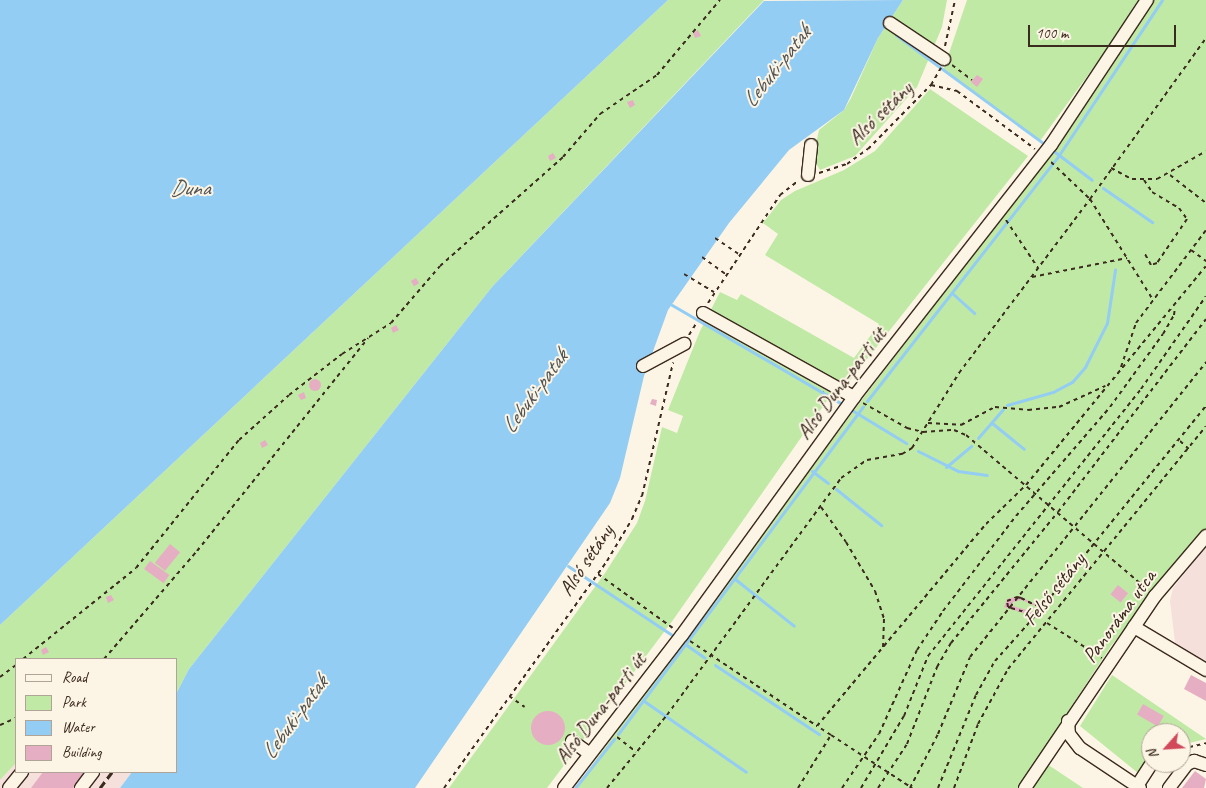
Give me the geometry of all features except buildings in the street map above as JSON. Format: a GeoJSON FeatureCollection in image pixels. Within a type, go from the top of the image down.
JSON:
{"type":"FeatureCollection","features":[{"type":"Feature","properties":{"kind":"street","name":"Alsó Duna-parti út"},"geometry":{"type":"LineString","coordinates":[[564,788],[608,730],[686,638],[849,404],[1047,150],[1147,0]]}},
{"type":"Feature","properties":{"kind":"street"},"geometry":{"type":"LineString","coordinates":[[890,23],[942,65]]}},
{"type":"Feature","properties":{"kind":"street"},"geometry":{"type":"LineString","coordinates":[[808,175],[811,145]]}},
{"type":"Feature","properties":{"kind":"street"},"geometry":{"type":"LineString","coordinates":[[699,318],[849,404]]}},
{"type":"Feature","properties":{"kind":"street"},"geometry":{"type":"LineString","coordinates":[[642,366],[684,344]]}},
{"type":"Feature","properties":{"kind":"street","name":"Panoráma utca"},"geometry":{"type":"LineString","coordinates":[[1025,788],[1068,721],[1155,596],[1206,536]]}},
{"type":"Feature","properties":{"kind":"street"},"geometry":{"type":"LineString","coordinates":[[1134,627],[1206,670]]}},
{"type":"Feature","properties":{"kind":"street"},"geometry":{"type":"LineString","coordinates":[[1068,721],[1069,734],[1080,748],[1138,787],[1151,773]]}},
{"type":"Feature","properties":{"kind":"street"},"geometry":{"type":"LineString","coordinates":[[572,741],[590,754]]}},
{"type":"Feature","properties":{"kind":"street"},"geometry":{"type":"LineString","coordinates":[[1169,788],[1187,764],[1194,761],[1206,765]]}},
{"type":"Feature","properties":{"kind":"street"},"geometry":{"type":"LineString","coordinates":[[9,788],[21,773]]}},
{"type":"Feature","properties":{"kind":"street"},"geometry":{"type":"LineString","coordinates":[[81,788],[92,773]]}},
{"type":"Feature","properties":{"kind":"path"},"geometry":{"type":"LineString","coordinates":[[24,658],[136,568],[239,440],[289,395],[391,323],[440,266],[563,157],[600,114],[657,75],[720,0]]}},
{"type":"Feature","properties":{"kind":"path","name":"Alsó sétány"},"geometry":{"type":"LineString","coordinates":[[444,788],[589,583],[598,574],[632,518],[642,496],[665,392],[674,362],[725,274],[780,195],[808,175],[847,164],[868,149],[931,84],[942,65],[947,32],[955,0]]}},
{"type":"Feature","properties":{"kind":"path"},"geometry":{"type":"LineString","coordinates":[[607,788],[664,719],[852,468],[867,460],[906,452],[923,432],[959,373],[1090,199],[1206,38]]}},
{"type":"Feature","properties":{"kind":"path"},"geometry":{"type":"LineString","coordinates":[[942,65],[972,80]]}},
{"type":"Feature","properties":{"kind":"path"},"geometry":{"type":"LineString","coordinates":[[931,84],[963,95],[1047,150]]}},
{"type":"Feature","properties":{"kind":"path"},"geometry":{"type":"LineString","coordinates":[[1111,168],[1132,179],[1144,180],[1170,175],[1206,151]]}},
{"type":"Feature","properties":{"kind":"path"},"geometry":{"type":"LineString","coordinates":[[1053,164],[1090,199],[1153,300]]}},
{"type":"Feature","properties":{"kind":"path"},"geometry":{"type":"LineString","coordinates":[[1170,175],[1206,203]]}},
{"type":"Feature","properties":{"kind":"path"},"geometry":{"type":"LineString","coordinates":[[1144,180],[1152,192],[1179,208],[1187,219],[1157,263],[1152,264],[1145,254]]}},
{"type":"Feature","properties":{"kind":"path"},"geometry":{"type":"LineString","coordinates":[[1007,223],[1038,268]]}},
{"type":"Feature","properties":{"kind":"path"},"geometry":{"type":"LineString","coordinates":[[1121,369],[1136,323],[1206,230]]}},
{"type":"Feature","properties":{"kind":"path"},"geometry":{"type":"LineString","coordinates":[[715,238],[739,254]]}},
{"type":"Feature","properties":{"kind":"path"},"geometry":{"type":"LineString","coordinates":[[1191,250],[1206,261]]}},
{"type":"Feature","properties":{"kind":"path"},"geometry":{"type":"LineString","coordinates":[[702,256],[725,274]]}},
{"type":"Feature","properties":{"kind":"path"},"geometry":{"type":"LineString","coordinates":[[1032,277],[1127,258]]}},
{"type":"Feature","properties":{"kind":"path"},"geometry":{"type":"LineString","coordinates":[[817,726],[986,524],[1026,485],[1121,369],[1175,307],[1206,266]]}},
{"type":"Feature","properties":{"kind":"path"},"geometry":{"type":"LineString","coordinates":[[684,274],[714,292]]}},
{"type":"Feature","properties":{"kind":"path"},"geometry":{"type":"LineString","coordinates":[[861,788],[877,765],[904,716],[928,656],[1141,389],[1206,296]]}},
{"type":"Feature","properties":{"kind":"path"},"geometry":{"type":"LineString","coordinates":[[842,788],[879,734],[916,650],[987,554],[1091,431],[1143,362],[1174,315],[1175,307]]}},
{"type":"Feature","properties":{"kind":"path"},"geometry":{"type":"LineString","coordinates":[[878,788],[907,744],[937,667],[951,644],[1058,512],[1206,319]]}},
{"type":"Feature","properties":{"kind":"path"},"geometry":{"type":"LineString","coordinates":[[105,658],[197,551],[370,337]]}},
{"type":"Feature","properties":{"kind":"path"},"geometry":{"type":"LineString","coordinates":[[598,574],[712,656],[911,788],[938,734],[970,657],[1077,527],[1206,362]]}},
{"type":"Feature","properties":{"kind":"path"},"geometry":{"type":"LineString","coordinates":[[928,423],[961,425],[995,407],[1028,410],[1059,407],[1108,385]]}},
{"type":"Feature","properties":{"kind":"path"},"geometry":{"type":"LineString","coordinates":[[868,405],[897,423],[923,432],[954,430],[966,435],[1096,543],[1155,596]]}},
{"type":"Feature","properties":{"kind":"path"},"geometry":{"type":"LineString","coordinates":[[938,788],[976,695],[995,662],[1096,543],[1180,441],[1206,406]]}},
{"type":"Feature","properties":{"kind":"path","name":"Felső sétány"},"geometry":{"type":"LineString","coordinates":[[954,788],[986,707],[1008,669],[1206,426]]}},
{"type":"Feature","properties":{"kind":"path"},"geometry":{"type":"LineString","coordinates":[[1180,441],[1189,449]]}},
{"type":"Feature","properties":{"kind":"path"},"geometry":{"type":"LineString","coordinates":[[821,507],[846,542],[875,591],[884,619],[883,649]]}},
{"type":"Feature","properties":{"kind":"path"},"geometry":{"type":"LineString","coordinates":[[1036,615],[1008,607],[1006,603],[1017,597],[1035,605],[1044,605]]}},
{"type":"Feature","properties":{"kind":"path"},"geometry":{"type":"LineString","coordinates":[[1046,622],[1110,663]]}},
{"type":"Feature","properties":{"kind":"path"},"geometry":{"type":"LineString","coordinates":[[0,677],[15,666]]}},
{"type":"Feature","properties":{"kind":"path"},"geometry":{"type":"LineString","coordinates":[[509,696],[525,707]]}},
{"type":"Feature","properties":{"kind":"path"},"geometry":{"type":"LineString","coordinates":[[0,725],[15,718]]}},
{"type":"Feature","properties":{"kind":"path"},"geometry":{"type":"LineString","coordinates":[[608,730],[636,752]]}},
{"type":"Feature","properties":{"kind":"path"},"geometry":{"type":"LineString","coordinates":[[798,788],[831,735]]}},
{"type":"Feature","properties":{"kind":"path"},"geometry":{"type":"LineString","coordinates":[[1191,747],[1206,743]]}},
{"type":"Feature","properties":{"kind":"shaded area"},"geometry":{"type":"Polygon","coordinates":[[[1206,547],[1206,664],[1179,648],[1175,642],[1170,601],[1173,588],[1206,547]]]}},
{"type":"Feature","properties":{"kind":"shaded area"},"geometry":{"type":"Polygon","coordinates":[[[15,764],[15,773],[131,773],[120,788],[0,788],[0,780],[15,764]]]}},
{"type":"Feature","properties":{"kind":"green space"},"geometry":{"type":"Polygon","coordinates":[[[668,0],[764,0],[492,287],[189,669],[178,690],[178,658],[15,658],[15,764],[0,780],[0,625],[668,0]]]}},
{"type":"Feature","properties":{"kind":"green space"},"geometry":{"type":"Polygon","coordinates":[[[903,0],[947,0],[942,27],[917,87],[855,156],[820,170],[813,158],[819,130],[844,110],[878,38],[903,0]]]}},
{"type":"Feature","properties":{"kind":"green space"},"geometry":{"type":"Polygon","coordinates":[[[967,0],[1138,0],[1107,49],[1040,141],[943,71],[967,0]]]}},
{"type":"Feature","properties":{"kind":"green space"},"geometry":{"type":"Polygon","coordinates":[[[1154,0],[1206,0],[1206,531],[1111,646],[1018,788],[575,788],[864,397],[1040,168],[1154,0]]]}},
{"type":"Feature","properties":{"kind":"green space"},"geometry":{"type":"Polygon","coordinates":[[[930,89],[1028,156],[844,388],[838,385],[673,620],[547,788],[449,788],[605,573],[637,523],[645,501],[662,427],[677,433],[683,416],[668,410],[700,331],[720,292],[737,300],[741,294],[854,358],[879,324],[765,255],[778,234],[763,223],[781,200],[795,191],[844,170],[875,151],[930,89]]]}},
{"type":"Feature","properties":{"kind":"green space"},"geometry":{"type":"Polygon","coordinates":[[[1112,675],[1182,723],[1141,723],[1141,768],[1138,773],[1080,726],[1112,675]]]}},
{"type":"Feature","properties":{"kind":"green space"},"geometry":{"type":"Polygon","coordinates":[[[1191,729],[1206,739],[1191,743],[1191,729]]]}},
{"type":"Feature","properties":{"kind":"green space"},"geometry":{"type":"Polygon","coordinates":[[[1047,764],[1083,788],[1032,788],[1047,764]]]}},
{"type":"Feature","properties":{"kind":"water","name":"Duna"},"geometry":{"type":"Polygon","coordinates":[[[0,0],[668,0],[0,625],[0,0]]]}},
{"type":"Feature","properties":{"kind":"water","name":"Lebuki-patak"},"geometry":{"type":"Polygon","coordinates":[[[903,0],[878,38],[844,110],[789,150],[729,223],[668,310],[644,376],[620,478],[610,503],[415,788],[120,788],[131,773],[178,773],[178,690],[189,669],[492,287],[764,1],[903,0]]]}},
{"type":"Feature","properties":{"kind":"waterway"},"geometry":{"type":"LineString","coordinates":[[867,401],[1059,155],[1162,0]]}},
{"type":"Feature","properties":{"kind":"waterway"},"geometry":{"type":"LineString","coordinates":[[896,35],[1046,145]]}},
{"type":"Feature","properties":{"kind":"waterway"},"geometry":{"type":"LineString","coordinates":[[1051,149],[1092,180]]}},
{"type":"Feature","properties":{"kind":"waterway"},"geometry":{"type":"LineString","coordinates":[[1103,188],[1152,222]]}},
{"type":"Feature","properties":{"kind":"waterway"},"geometry":{"type":"LineString","coordinates":[[1007,405],[1053,392],[1072,382],[1085,367],[1107,323],[1115,270]]}},
{"type":"Feature","properties":{"kind":"waterway"},"geometry":{"type":"LineString","coordinates":[[952,293],[974,313]]}},
{"type":"Feature","properties":{"kind":"waterway"},"geometry":{"type":"LineString","coordinates":[[672,305],[844,405]]}},
{"type":"Feature","properties":{"kind":"waterway"},"geometry":{"type":"LineString","coordinates":[[618,734],[863,407]]}},
{"type":"Feature","properties":{"kind":"waterway"},"geometry":{"type":"LineString","coordinates":[[850,409],[906,443]]}},
{"type":"Feature","properties":{"kind":"waterway"},"geometry":{"type":"LineString","coordinates":[[978,438],[1003,409]]}},
{"type":"Feature","properties":{"kind":"waterway"},"geometry":{"type":"LineString","coordinates":[[992,423],[1024,449]]}},
{"type":"Feature","properties":{"kind":"waterway"},"geometry":{"type":"LineString","coordinates":[[946,467],[971,446]]}},
{"type":"Feature","properties":{"kind":"waterway"},"geometry":{"type":"LineString","coordinates":[[918,451],[958,471],[987,475]]}},
{"type":"Feature","properties":{"kind":"waterway"},"geometry":{"type":"LineString","coordinates":[[812,471],[828,483]]}},
{"type":"Feature","properties":{"kind":"waterway"},"geometry":{"type":"LineString","coordinates":[[836,489],[881,525]]}},
{"type":"Feature","properties":{"kind":"waterway"},"geometry":{"type":"LineString","coordinates":[[568,566],[675,637]]}},
{"type":"Feature","properties":{"kind":"waterway"},"geometry":{"type":"LineString","coordinates":[[735,579],[794,626]]}},
{"type":"Feature","properties":{"kind":"waterway"},"geometry":{"type":"LineString","coordinates":[[685,644],[705,658]]}},
{"type":"Feature","properties":{"kind":"waterway"},"geometry":{"type":"LineString","coordinates":[[715,665],[819,734]]}},
{"type":"Feature","properties":{"kind":"waterway"},"geometry":{"type":"LineString","coordinates":[[644,701],[746,772]]}},
{"type":"Feature","properties":{"kind":"waterway"},"geometry":{"type":"LineString","coordinates":[[575,788],[614,739]]}},
{"type":"Feature","properties":{"kind":"railway"},"geometry":{"type":"LineString","coordinates":[[100,788],[111,773]]}}]}
